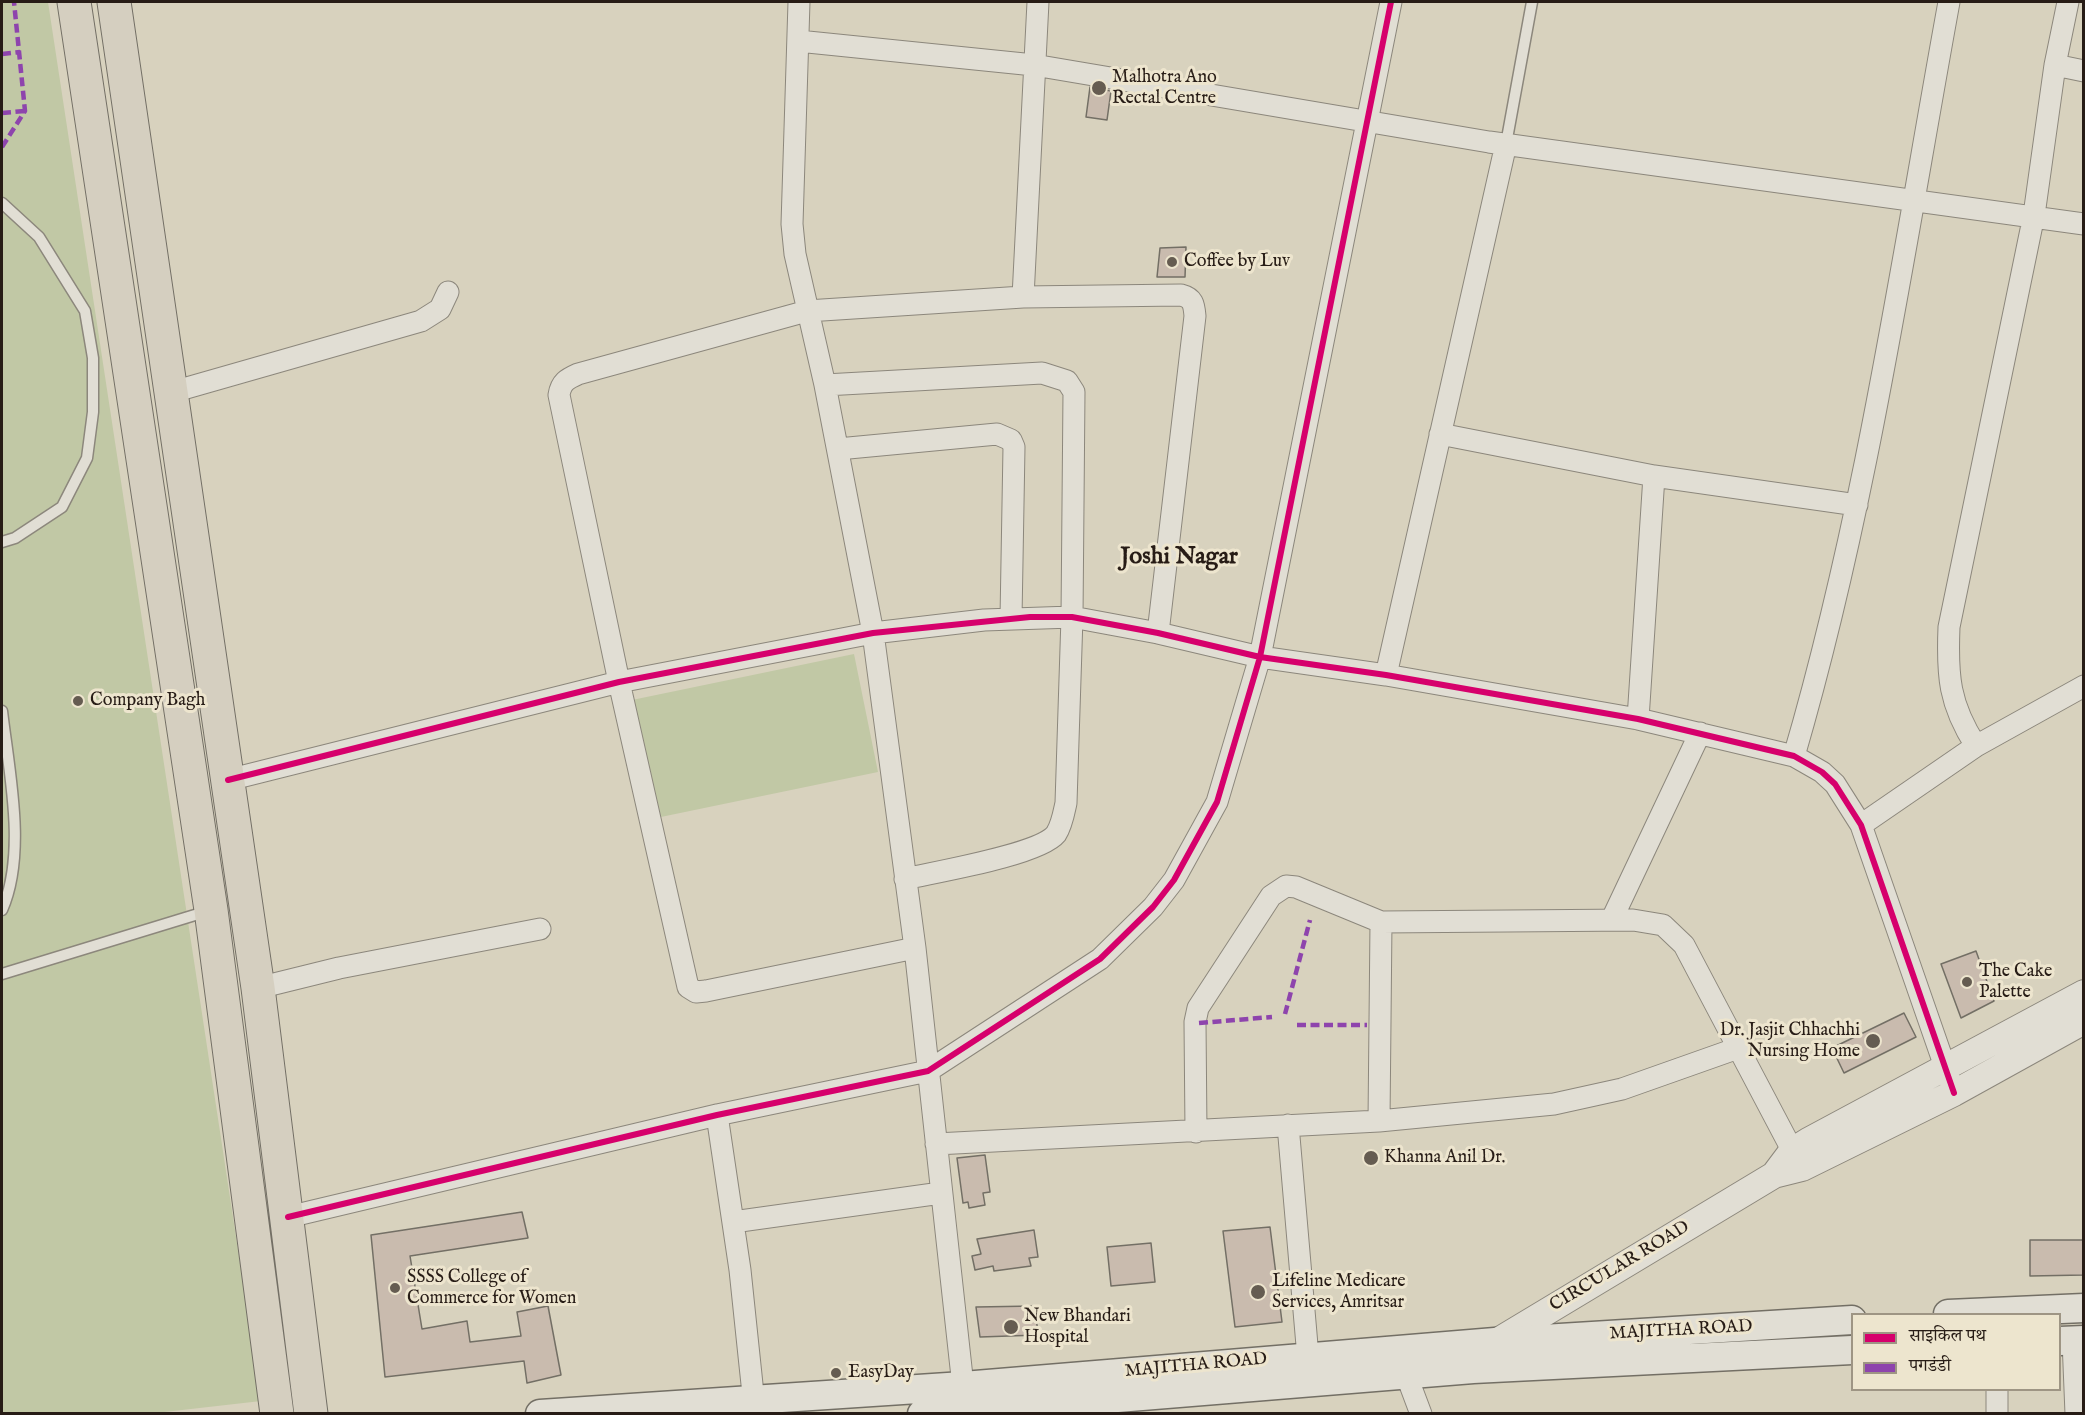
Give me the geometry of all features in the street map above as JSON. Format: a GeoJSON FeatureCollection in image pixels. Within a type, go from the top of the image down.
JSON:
{"type":"FeatureCollection","features":[{"type":"Feature","properties":{"kind":"main road"},"geometry":{"type":"LineString","coordinates":[[74,2],[211,910],[277,1413]]}},
{"type":"Feature","properties":{"kind":"main road"},"geometry":{"type":"LineString","coordinates":[[114,2],[169,393],[258,988],[311,1413]]}},
{"type":"Feature","properties":{"kind":"main road"},"geometry":{"type":"LineString","coordinates":[[1971,1313],[2084,1308]]}},
{"type":"Feature","properties":{"kind":"main road","name":"MAJITHA ROAD"},"geometry":{"type":"LineString","coordinates":[[540,1413],[754,1407],[963,1386],[1496,1342],[1851,1320]]}},
{"type":"Feature","properties":{"kind":"main road","name":"MAJITHA ROAD"},"geometry":{"type":"LineString","coordinates":[[921,1413],[993,1410],[1473,1369],[1851,1350]]}},
{"type":"Feature","properties":{"kind":"street"},"geometry":{"type":"LineString","coordinates":[[799,2],[792,224],[807,311],[825,385],[873,633],[915,948],[963,1386]]}},
{"type":"Feature","properties":{"kind":"street"},"geometry":{"type":"LineString","coordinates":[[1023,297],[1038,2]]}},
{"type":"Feature","properties":{"kind":"street"},"geometry":{"type":"LineString","coordinates":[[288,1217],[717,1115],[928,1071],[1100,959],[1153,907],[1174,880],[1217,802],[1260,657],[1391,2]]}},
{"type":"Feature","properties":{"kind":"street"},"geometry":{"type":"LineString","coordinates":[[1794,756],[1814,687],[1857,505],[1949,2]]}},
{"type":"Feature","properties":{"kind":"street"},"geometry":{"type":"LineString","coordinates":[[1976,746],[1960,721],[1954,703],[1948,661],[1949,627],[2034,216],[2055,65],[2068,2]]}},
{"type":"Feature","properties":{"kind":"street"},"geometry":{"type":"LineString","coordinates":[[798,41],[1034,66],[1506,144],[2084,224]]}},
{"type":"Feature","properties":{"kind":"street"},"geometry":{"type":"LineString","coordinates":[[2055,65],[2084,71]]}},
{"type":"Feature","properties":{"kind":"street"},"geometry":{"type":"LineString","coordinates":[[1386,675],[1506,144]]}},
{"type":"Feature","properties":{"kind":"street"},"geometry":{"type":"LineString","coordinates":[[169,393],[421,321],[440,309],[448,292]]}},
{"type":"Feature","properties":{"kind":"street"},"geometry":{"type":"LineString","coordinates":[[915,948],[706,991],[691,990],[685,980],[619,682],[560,395],[560,387],[564,381],[578,374],[807,311],[1023,297],[1181,295],[1189,297],[1194,304],[1195,316],[1158,633]]}},
{"type":"Feature","properties":{"kind":"street"},"geometry":{"type":"LineString","coordinates":[[128,354],[163,350]]}},
{"type":"Feature","properties":{"kind":"street"},"geometry":{"type":"LineString","coordinates":[[825,385],[1042,373],[1067,381],[1074,392],[1072,617],[1066,803],[1056,833],[1032,848],[905,879]]}},
{"type":"Feature","properties":{"kind":"street"},"geometry":{"type":"LineString","coordinates":[[838,449],[997,434],[1011,440],[1014,447],[1011,618]]}},
{"type":"Feature","properties":{"kind":"street"},"geometry":{"type":"LineString","coordinates":[[1440,434],[1654,477],[1857,505]]}},
{"type":"Feature","properties":{"kind":"street"},"geometry":{"type":"LineString","coordinates":[[1638,719],[1654,477]]}},
{"type":"Feature","properties":{"kind":"street"},"geometry":{"type":"LineString","coordinates":[[228,780],[619,682],[873,633],[1011,618],[1072,617],[1158,633],[1260,657],[1386,675],[1638,719],[1794,756],[1822,772],[1835,784],[1861,825],[1954,1094]]}},
{"type":"Feature","properties":{"kind":"street"},"geometry":{"type":"LineString","coordinates":[[1861,825],[1976,746],[2084,686]]}},
{"type":"Feature","properties":{"kind":"street"},"geometry":{"type":"LineString","coordinates":[[1612,919],[1700,733]]}},
{"type":"Feature","properties":{"kind":"street"},"geometry":{"type":"LineString","coordinates":[[1196,1132],[1195,1022],[1198,1008],[1271,896],[1286,886],[1296,887],[1381,922],[1612,919],[1651,921],[1663,925],[1684,945],[1797,1160]]}},
{"type":"Feature","properties":{"kind":"street"},"geometry":{"type":"LineString","coordinates":[[1379,1121],[1381,922]]}},
{"type":"Feature","properties":{"kind":"street"},"geometry":{"type":"LineString","coordinates":[[258,988],[350,966],[540,929]]}},
{"type":"Feature","properties":{"kind":"street","name":"CIRCULAR ROAD"},"geometry":{"type":"LineString","coordinates":[[1473,1369],[1496,1342],[1774,1175],[1945,1068],[2084,993]]}},
{"type":"Feature","properties":{"kind":"street","name":"CIRCULAR ROAD"},"geometry":{"type":"LineString","coordinates":[[1797,1160],[1954,1094],[2084,1021]]}},
{"type":"Feature","properties":{"kind":"street"},"geometry":{"type":"LineString","coordinates":[[936,1144],[1379,1121],[1554,1104],[1590,1098],[1738,1048]]}},
{"type":"Feature","properties":{"kind":"street"},"geometry":{"type":"LineString","coordinates":[[717,1115],[733,1222],[754,1407]]}},
{"type":"Feature","properties":{"kind":"street"},"geometry":{"type":"LineString","coordinates":[[1288,1125],[1308,1357]]}},
{"type":"Feature","properties":{"kind":"street"},"geometry":{"type":"LineString","coordinates":[[733,1222],[941,1193]]}},
{"type":"Feature","properties":{"kind":"street"},"geometry":{"type":"LineString","coordinates":[[2072,1340],[2076,1413]]}},
{"type":"Feature","properties":{"kind":"street"},"geometry":{"type":"LineString","coordinates":[[1406,1374],[1421,1413]]}},
{"type":"Feature","properties":{"kind":"street"},"geometry":{"type":"LineString","coordinates":[[1997,1391],[1997,1413]]}},
{"type":"Feature","properties":{"kind":"lane"},"geometry":{"type":"LineString","coordinates":[[1506,144],[1532,2]]}},
{"type":"Feature","properties":{"kind":"lane"},"geometry":{"type":"LineString","coordinates":[[2,203],[39,237],[85,311],[93,358],[93,412],[87,458],[62,507],[15,538],[2,542]]}},
{"type":"Feature","properties":{"kind":"lane"},"geometry":{"type":"LineString","coordinates":[[2,711],[11,788],[14,862],[9,894],[2,910]]}},
{"type":"Feature","properties":{"kind":"lane"},"geometry":{"type":"LineString","coordinates":[[2,974],[211,910]]}},
{"type":"Feature","properties":{"kind":"green space","name":"Company Bagh"},"geometry":{"type":"Polygon","coordinates":[[[2,2],[48,2],[261,1401],[147,1414],[2,1414],[2,2]]]}},
{"type":"Feature","properties":{"kind":"green space"},"geometry":{"type":"Polygon","coordinates":[[[854,654],[878,772],[656,818],[632,700],[854,654]]]}},
{"type":"Feature","properties":{"kind":"building"},"geometry":{"type":"Polygon","coordinates":[[[1090,87],[1111,91],[1107,120],[1086,117],[1090,87]]]}},
{"type":"Feature","properties":{"kind":"building","name":"Coffee by Luv"},"geometry":{"type":"Polygon","coordinates":[[[1186,247],[1185,277],[1157,277],[1160,248],[1186,247]]]}},
{"type":"Feature","properties":{"kind":"building","name":"The Cake Palette"},"geometry":{"type":"Polygon","coordinates":[[[1976,951],[1994,1001],[1961,1018],[1941,964],[1976,951]]]}},
{"type":"Feature","properties":{"kind":"building"},"geometry":{"type":"Polygon","coordinates":[[[1904,1013],[1916,1037],[1844,1073],[1832,1048],[1904,1013]]]}},
{"type":"Feature","properties":{"kind":"building"},"geometry":{"type":"Polygon","coordinates":[[[985,1155],[990,1192],[983,1193],[985,1205],[969,1208],[968,1202],[963,1203],[957,1158],[985,1155]]]}},
{"type":"Feature","properties":{"kind":"building","name":"SSSS College of Commerce for Women"},"geometry":{"type":"Polygon","coordinates":[[[522,1212],[528,1238],[410,1256],[422,1329],[467,1321],[470,1342],[521,1336],[517,1312],[548,1306],[561,1375],[527,1383],[524,1361],[385,1377],[371,1235],[522,1212]]]}},
{"type":"Feature","properties":{"kind":"building"},"geometry":{"type":"Polygon","coordinates":[[[1270,1227],[1282,1322],[1235,1327],[1223,1231],[1270,1227]]]}},
{"type":"Feature","properties":{"kind":"building"},"geometry":{"type":"Polygon","coordinates":[[[1034,1230],[1038,1257],[1029,1258],[1031,1266],[994,1271],[993,1266],[975,1270],[972,1256],[981,1254],[977,1239],[1034,1230]]]}},
{"type":"Feature","properties":{"kind":"building"},"geometry":{"type":"Polygon","coordinates":[[[2030,1240],[2084,1240],[2084,1275],[2030,1276],[2030,1240]]]}},
{"type":"Feature","properties":{"kind":"building"},"geometry":{"type":"Polygon","coordinates":[[[1151,1243],[1155,1282],[1111,1286],[1107,1247],[1151,1243]]]}},
{"type":"Feature","properties":{"kind":"building"},"geometry":{"type":"Polygon","coordinates":[[[1035,1306],[1038,1335],[980,1337],[976,1307],[1035,1306]]]}},
{"type":"Feature","properties":{"kind":"marked path"},"geometry":{"type":"LineString","coordinates":[[2,147],[25,111],[14,2]]}},
{"type":"Feature","properties":{"kind":"marked path"},"geometry":{"type":"LineString","coordinates":[[2,54],[20,52]]}},
{"type":"Feature","properties":{"kind":"marked path"},"geometry":{"type":"LineString","coordinates":[[2,113],[25,111]]}},
{"type":"Feature","properties":{"kind":"marked path"},"geometry":{"type":"LineString","coordinates":[[1285,1014],[1310,920]]}},
{"type":"Feature","properties":{"kind":"marked path"},"geometry":{"type":"LineString","coordinates":[[1199,1023],[1272,1017]]}},
{"type":"Feature","properties":{"kind":"marked path"},"geometry":{"type":"LineString","coordinates":[[1297,1025],[1367,1025]]}},
{"type":"Feature","properties":{"kind":"cycle path"},"geometry":{"type":"LineString","coordinates":[[288,1217],[717,1115],[928,1071],[1100,959],[1153,907],[1174,880],[1217,802],[1260,657],[1391,2]]}},
{"type":"Feature","properties":{"kind":"cycle path"},"geometry":{"type":"LineString","coordinates":[[228,780],[619,682],[873,633],[1030,617],[1072,617],[1158,633],[1260,657],[1386,675],[1638,719],[1794,756],[1822,772],[1835,784],[1861,825],[1954,1093]]}},
{"type":"Feature","properties":{"kind":"place","name":"Malhotra Ano Rectal Centre"},"geometry":{"type":"Point","coordinates":[1099,88]}},
{"type":"Feature","properties":{"kind":"place","name":"Coffee by Luv"},"geometry":{"type":"Point","coordinates":[1172,262]}},
{"type":"Feature","properties":{"kind":"place","name":"Company Bagh"},"geometry":{"type":"Point","coordinates":[78,701]}},
{"type":"Feature","properties":{"kind":"place","name":"The Cake Palette"},"geometry":{"type":"Point","coordinates":[1967,982]}},
{"type":"Feature","properties":{"kind":"place","name":"Dr. Jasjit Chhachhi Nursing Home"},"geometry":{"type":"Point","coordinates":[1873,1041]}},
{"type":"Feature","properties":{"kind":"place","name":"Khanna Anil Dr."},"geometry":{"type":"Point","coordinates":[1371,1158]}},
{"type":"Feature","properties":{"kind":"place","name":"SSSS College of Commerce for Women"},"geometry":{"type":"Point","coordinates":[395,1288]}},
{"type":"Feature","properties":{"kind":"place","name":"Lifeline Medicare Services, Amritsar"},"geometry":{"type":"Point","coordinates":[1258,1292]}},
{"type":"Feature","properties":{"kind":"place","name":"New Bhandari Hospital"},"geometry":{"type":"Point","coordinates":[1011,1327]}},
{"type":"Feature","properties":{"kind":"place","name":"EasyDay"},"geometry":{"type":"Point","coordinates":[836,1373]}},
{"type":"Feature","properties":{"kind":"district","name":"Joshi Nagar"},"geometry":{"type":"Point","coordinates":[1179,558]}}]}
